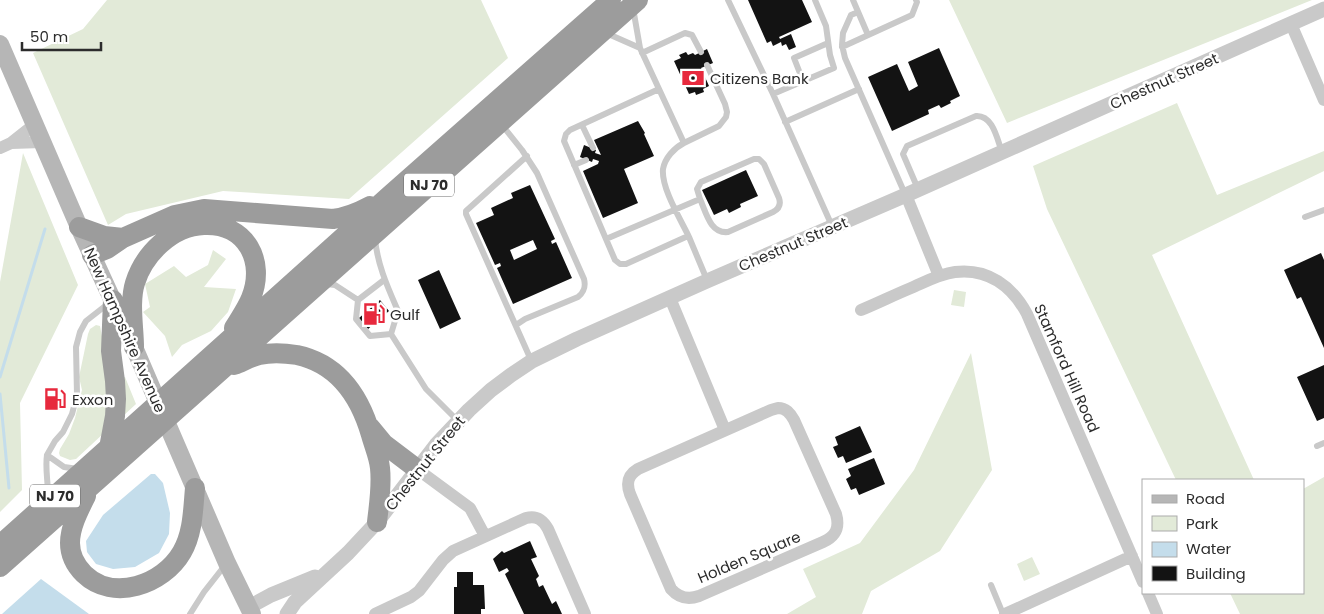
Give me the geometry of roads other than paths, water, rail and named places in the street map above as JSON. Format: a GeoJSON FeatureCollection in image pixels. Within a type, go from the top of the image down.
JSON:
{"type":"FeatureCollection","features":[{"type":"Feature","properties":{"kind":"highway","name":"NJ 70"},"geometry":{"type":"LineString","coordinates":[[0,567],[87,479],[162,412],[221,347],[611,0]]}},
{"type":"Feature","properties":{"kind":"highway","name":"NJ 70"},"geometry":{"type":"LineString","coordinates":[[0,544],[48,502],[87,479],[109,448],[221,371],[635,2]]}},
{"type":"Feature","properties":{"kind":"highway"},"geometry":{"type":"LineString","coordinates":[[92,255],[175,215],[196,210],[204,209],[333,220],[354,214],[389,196]]}},
{"type":"Feature","properties":{"kind":"highway"},"geometry":{"type":"LineString","coordinates":[[134,347],[134,286],[145,262],[164,240],[190,227],[202,225],[221,227],[241,237],[250,249],[256,263],[256,280],[251,299],[221,347]]}},
{"type":"Feature","properties":{"kind":"highway"},"geometry":{"type":"LineString","coordinates":[[79,227],[104,236],[124,238]]}},
{"type":"Feature","properties":{"kind":"highway"},"geometry":{"type":"LineString","coordinates":[[109,448],[116,399],[111,351],[113,300]]}},
{"type":"Feature","properties":{"kind":"highway"},"geometry":{"type":"LineString","coordinates":[[221,371],[258,355],[276,353],[291,354],[316,360],[337,374],[354,395],[368,424],[380,467],[381,494],[377,522]]}},
{"type":"Feature","properties":{"kind":"highway"},"geometry":{"type":"LineString","coordinates":[[368,424],[384,444],[417,469]]}},
{"type":"Feature","properties":{"kind":"highway"},"geometry":{"type":"LineString","coordinates":[[87,479],[71,536],[72,556],[76,564],[91,580],[99,585],[122,589],[136,587],[163,574],[182,553],[191,527],[195,488]]}},
{"type":"Feature","properties":{"kind":"main road","name":"New Hampshire Avenue"},"geometry":{"type":"LineString","coordinates":[[0,44],[227,563],[250,610]]}},
{"type":"Feature","properties":{"kind":"street","name":"Chestnut Street"},"geometry":{"type":"LineString","coordinates":[[287,614],[294,602],[348,553],[377,522],[436,445],[458,421],[491,390],[532,361],[707,281],[1324,10]]}},
{"type":"Feature","properties":{"kind":"street"},"geometry":{"type":"LineString","coordinates":[[1291,24],[1324,100]]}},
{"type":"Feature","properties":{"kind":"street"},"geometry":{"type":"LineString","coordinates":[[6,145],[35,124]]}},
{"type":"Feature","properties":{"kind":"street"},"geometry":{"type":"LineString","coordinates":[[6,145],[42,142]]}},
{"type":"Feature","properties":{"kind":"street"},"geometry":{"type":"LineString","coordinates":[[912,192],[939,276]]}},
{"type":"Feature","properties":{"kind":"street","name":"Stamford Hill Road"},"geometry":{"type":"LineString","coordinates":[[861,310],[939,276],[954,272],[967,271],[982,274],[994,278],[1011,291],[1022,306],[1142,580]]}},
{"type":"Feature","properties":{"kind":"street"},"geometry":{"type":"LineString","coordinates":[[670,298],[725,430]]}},
{"type":"Feature","properties":{"kind":"street","name":"Holden Square"},"geometry":{"type":"LineString","coordinates":[[781,408],[787,411],[794,420],[836,514],[838,527],[834,534],[824,542],[695,598],[683,598],[671,589],[630,494],[628,482],[630,475],[635,470],[725,430],[774,409],[781,408]]}},
{"type":"Feature","properties":{"kind":"street"},"geometry":{"type":"LineString","coordinates":[[417,469],[470,508],[484,536]]}},
{"type":"Feature","properties":{"kind":"street"},"geometry":{"type":"LineString","coordinates":[[375,614],[411,597],[419,591],[452,550],[526,518],[534,517],[542,520],[548,529],[585,614]]}},
{"type":"Feature","properties":{"kind":"street"},"geometry":{"type":"LineString","coordinates":[[1004,614],[1132,556]]}},
{"type":"Feature","properties":{"kind":"street","name":"Chestnut Street"},"geometry":{"type":"LineString","coordinates":[[250,610],[271,595],[328,571]]}},
{"type":"Feature","properties":{"kind":"street"},"geometry":{"type":"LineString","coordinates":[[1148,594],[1157,614]]}},
{"type":"Feature","properties":{"kind":"lane"},"geometry":{"type":"LineString","coordinates":[[728,0],[773,94],[832,227]]}},
{"type":"Feature","properties":{"kind":"lane"},"geometry":{"type":"LineString","coordinates":[[773,94],[834,68],[826,26],[815,0]]}},
{"type":"Feature","properties":{"kind":"lane"},"geometry":{"type":"LineString","coordinates":[[853,0],[868,35]]}},
{"type":"Feature","properties":{"kind":"lane"},"geometry":{"type":"LineString","coordinates":[[842,48],[912,15],[916,0]]}},
{"type":"Feature","properties":{"kind":"lane"},"geometry":{"type":"LineString","coordinates":[[635,2],[641,51],[684,143]]}},
{"type":"Feature","properties":{"kind":"lane"},"geometry":{"type":"LineString","coordinates":[[858,12],[852,15],[844,33],[842,48],[859,89],[912,192]]}},
{"type":"Feature","properties":{"kind":"lane"},"geometry":{"type":"LineString","coordinates":[[603,31],[641,51]]}},
{"type":"Feature","properties":{"kind":"lane"},"geometry":{"type":"LineString","coordinates":[[641,51],[685,33],[692,35],[701,52]]}},
{"type":"Feature","properties":{"kind":"lane"},"geometry":{"type":"LineString","coordinates":[[804,81],[794,58],[828,43]]}},
{"type":"Feature","properties":{"kind":"lane"},"geometry":{"type":"LineString","coordinates":[[707,65],[725,104],[726,117],[719,126],[677,146],[670,154],[663,169],[666,187],[707,281]]}},
{"type":"Feature","properties":{"kind":"lane"},"geometry":{"type":"LineString","coordinates":[[659,89],[567,132],[564,138],[616,261],[624,264],[688,236]]}},
{"type":"Feature","properties":{"kind":"lane"},"geometry":{"type":"LineString","coordinates":[[785,122],[859,89]]}},
{"type":"Feature","properties":{"kind":"lane"},"geometry":{"type":"LineString","coordinates":[[912,192],[903,154],[907,146],[982,115],[992,125],[1002,152]]}},
{"type":"Feature","properties":{"kind":"lane"},"geometry":{"type":"LineString","coordinates":[[500,122],[527,156],[541,182],[584,279],[585,286],[583,292],[578,297],[525,319],[516,325]]}},
{"type":"Feature","properties":{"kind":"lane"},"geometry":{"type":"LineString","coordinates":[[582,125],[593,148]]}},
{"type":"Feature","properties":{"kind":"lane"},"geometry":{"type":"LineString","coordinates":[[527,156],[466,211],[466,214],[532,361]]}},
{"type":"Feature","properties":{"kind":"lane"},"geometry":{"type":"LineString","coordinates":[[756,158],[764,164],[780,203],[773,212],[728,232],[722,232],[712,226],[700,199],[697,189],[702,182],[756,158]]}},
{"type":"Feature","properties":{"kind":"lane"},"geometry":{"type":"LineString","coordinates":[[574,165],[586,160]]}},
{"type":"Feature","properties":{"kind":"lane"},"geometry":{"type":"LineString","coordinates":[[606,239],[700,199]]}},
{"type":"Feature","properties":{"kind":"lane"},"geometry":{"type":"LineString","coordinates":[[1306,217],[1324,210]]}},
{"type":"Feature","properties":{"kind":"lane"},"geometry":{"type":"LineString","coordinates":[[375,233],[376,250],[384,280],[398,311],[391,334],[426,389],[458,421]]}},
{"type":"Feature","properties":{"kind":"lane"},"geometry":{"type":"LineString","coordinates":[[384,280],[358,300],[356,319],[370,336],[391,334]]}},
{"type":"Feature","properties":{"kind":"lane"},"geometry":{"type":"LineString","coordinates":[[320,282],[335,285],[358,300]]}},
{"type":"Feature","properties":{"kind":"lane"},"geometry":{"type":"LineString","coordinates":[[48,502],[48,480],[45,466],[47,455],[72,414],[77,395],[75,366],[76,347],[80,332],[86,321],[113,300]]}},
{"type":"Feature","properties":{"kind":"lane"},"geometry":{"type":"LineString","coordinates":[[47,455],[64,467],[87,479]]}},
{"type":"Feature","properties":{"kind":"lane"},"geometry":{"type":"LineString","coordinates":[[190,614],[204,592],[227,563]]}},
{"type":"Feature","properties":{"kind":"lane"},"geometry":{"type":"LineString","coordinates":[[991,585],[1004,614]]}},
{"type":"Feature","properties":{"kind":"water"},"geometry":{"type":"Polygon","coordinates":[[[151,474],[155,474],[163,483],[170,513],[169,534],[159,553],[135,567],[113,569],[96,564],[87,552],[86,541],[103,515],[151,474]]]}},
{"type":"Feature","properties":{"kind":"water"},"geometry":{"type":"Polygon","coordinates":[[[41,579],[89,614],[2,614],[41,579]]]}},
{"type":"Feature","properties":{"kind":"waterway"},"geometry":{"type":"LineString","coordinates":[[0,377],[45,229]]}},
{"type":"Feature","properties":{"kind":"waterway"},"geometry":{"type":"LineString","coordinates":[[0,394],[9,488]]}},
{"type":"Feature","properties":{"kind":"place","name":"Citizens Bank"},"geometry":{"type":"Point","coordinates":[693,78]}},
{"type":"Feature","properties":{"kind":"place","name":"Gulf"},"geometry":{"type":"Point","coordinates":[374,314]}},
{"type":"Feature","properties":{"kind":"place","name":"Exxon"},"geometry":{"type":"Point","coordinates":[55,399]}}]}
